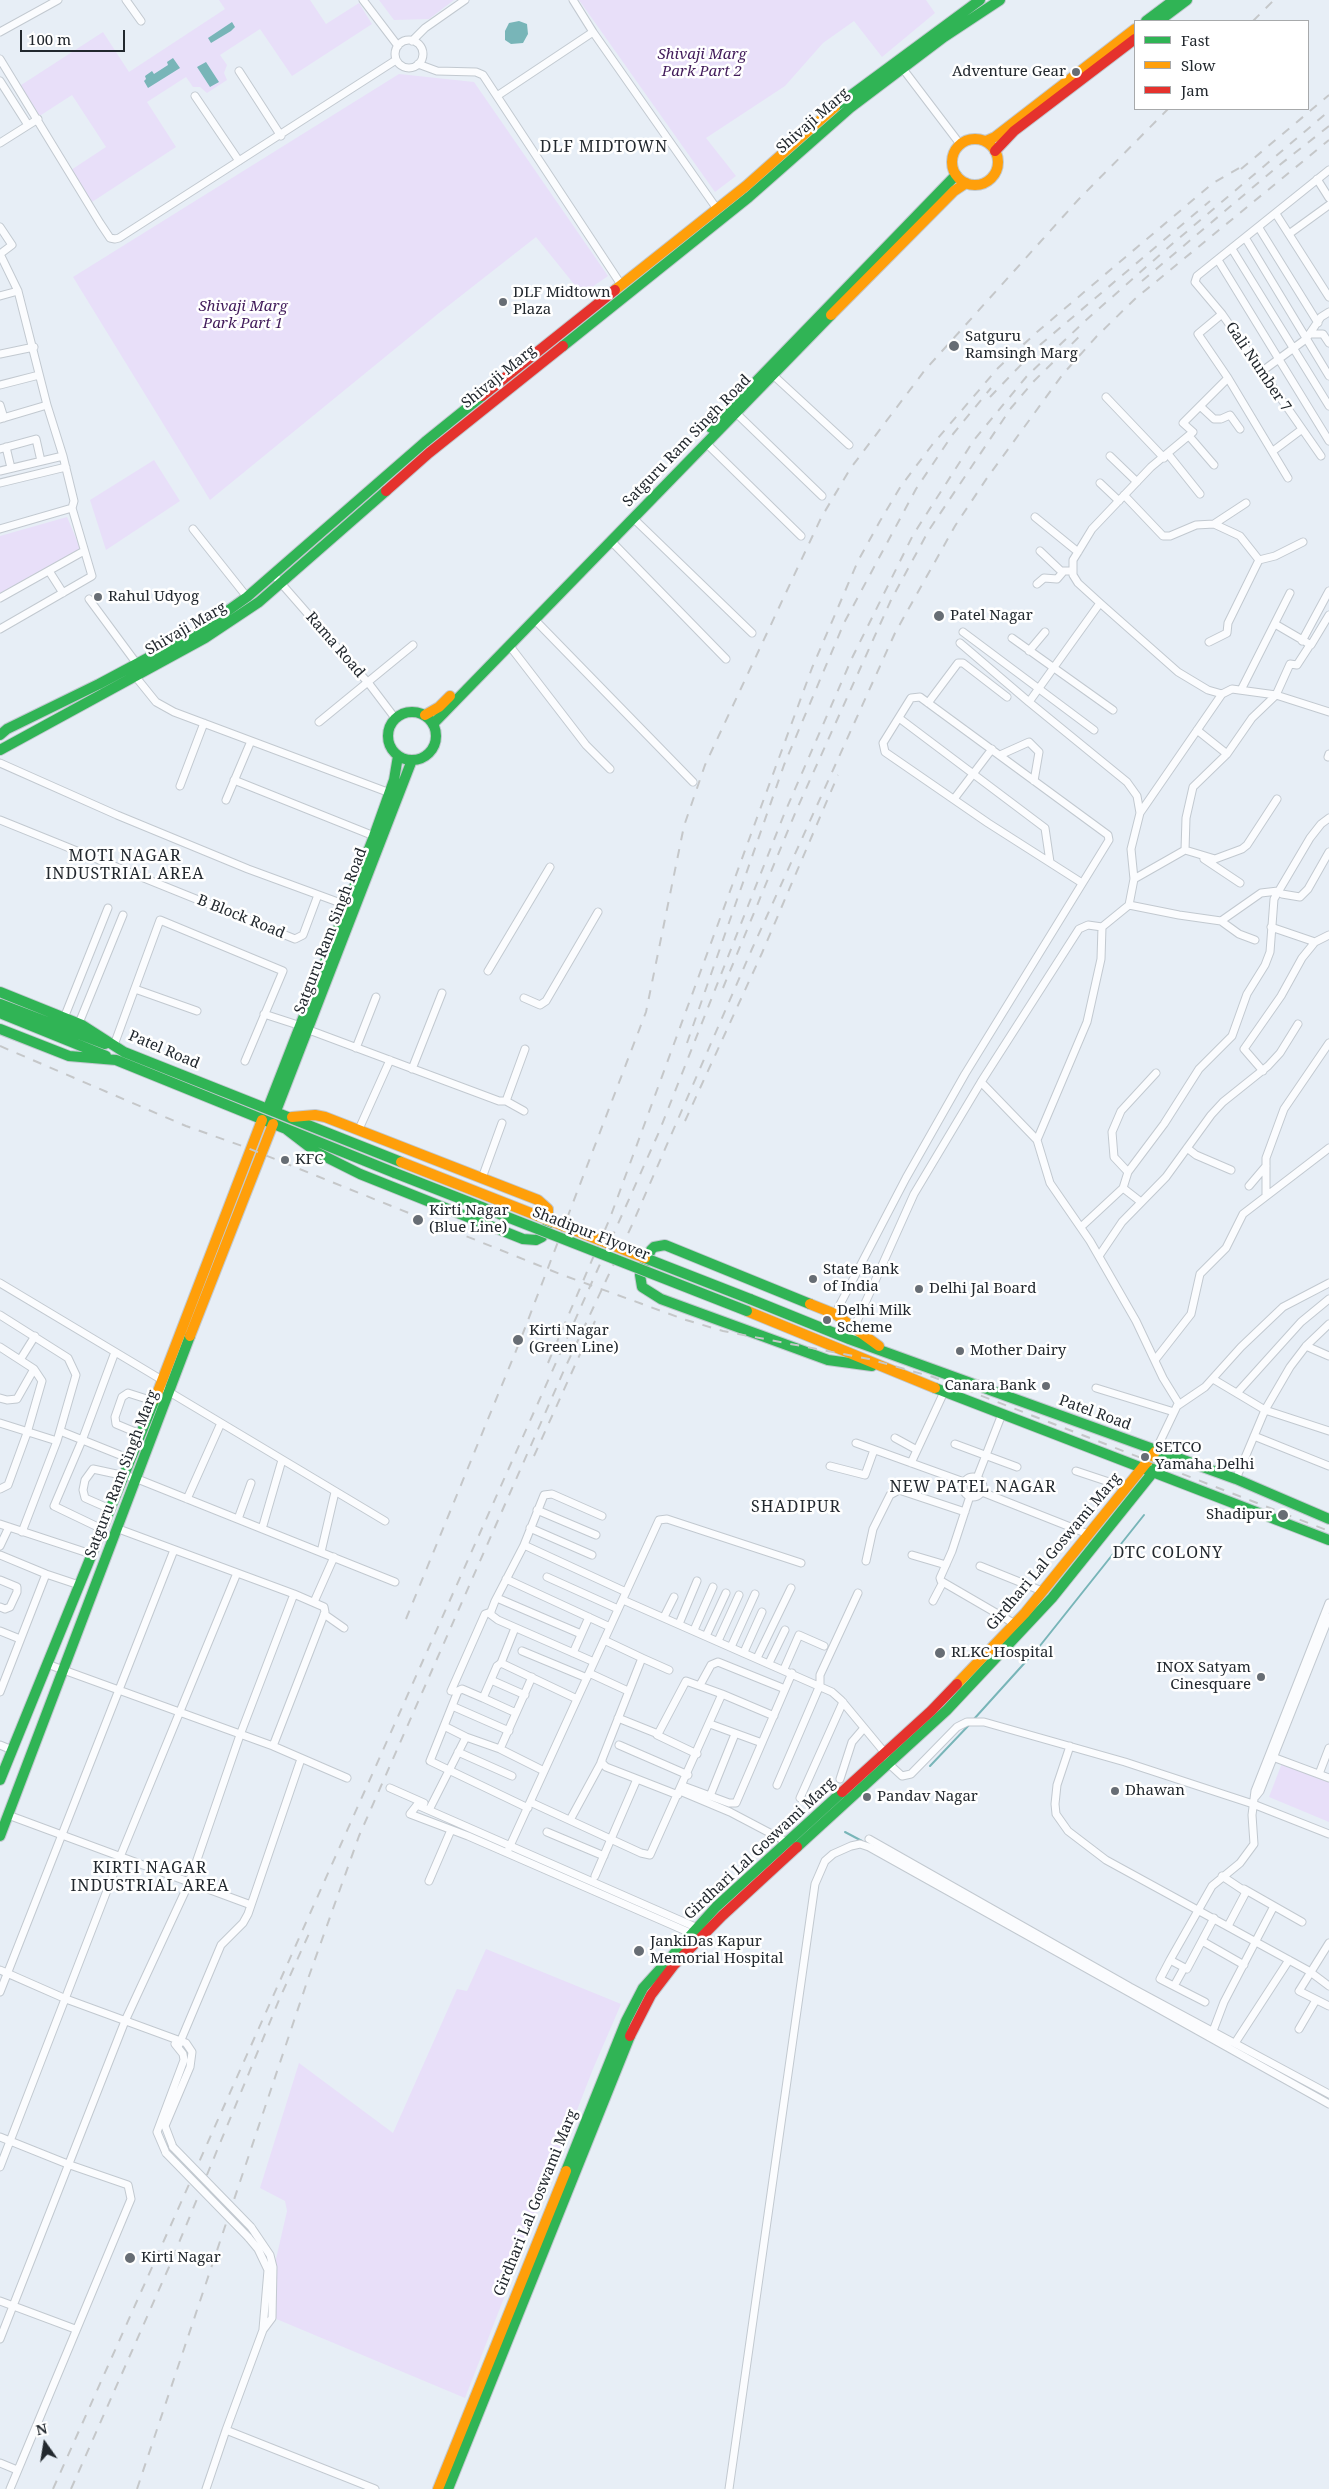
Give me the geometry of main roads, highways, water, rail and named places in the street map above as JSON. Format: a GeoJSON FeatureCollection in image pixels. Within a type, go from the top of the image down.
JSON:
{"type":"FeatureCollection","features":[{"type":"Feature","properties":{"kind":"main road","name":"Shivaji Marg"},"geometry":{"type":"LineString","coordinates":[[0,750],[205,638],[259,602],[429,452],[749,196],[899,63],[980,0]]}},
{"type":"Feature","properties":{"kind":"main road","name":"Shivaji Marg"},"geometry":{"type":"LineString","coordinates":[[2,729],[137,664],[202,629],[247,597],[425,442],[717,209],[843,100],[1000,0]]}},
{"type":"Feature","properties":{"kind":"main road"},"geometry":{"type":"LineString","coordinates":[[1147,20],[1174,0]]}},
{"type":"Feature","properties":{"kind":"main road"},"geometry":{"type":"LineString","coordinates":[[1160,20],[1187,0]]}},
{"type":"Feature","properties":{"kind":"main road"},"geometry":{"type":"LineString","coordinates":[[986,141],[995,137],[1134,31]]}},
{"type":"Feature","properties":{"kind":"main road"},"geometry":{"type":"LineString","coordinates":[[995,151],[1014,130],[1134,40]]}},
{"type":"Feature","properties":{"kind":"main road"},"geometry":{"type":"LineString","coordinates":[[977,139],[986,141],[995,151],[998,161],[996,171],[990,179],[982,184],[966,183],[956,175],[952,164],[960,144],[977,139]]}},
{"type":"Feature","properties":{"kind":"main road","name":"Satguru Ram Singh Road"},"geometry":{"type":"LineString","coordinates":[[425,715],[447,699],[948,186],[956,175]]}},
{"type":"Feature","properties":{"kind":"main road","name":"Satguru Ram Singh Road"},"geometry":{"type":"LineString","coordinates":[[433,724],[508,645],[921,224],[954,191],[966,183]]}},
{"type":"Feature","properties":{"kind":"main road"},"geometry":{"type":"LineString","coordinates":[[409,712],[425,715],[433,724],[436,735],[434,745],[428,753],[412,760],[398,756],[391,748],[387,738],[389,727],[395,718],[409,712]]}},
{"type":"Feature","properties":{"kind":"main road"},"geometry":{"type":"LineString","coordinates":[[2,729],[16,740]]}},
{"type":"Feature","properties":{"kind":"main road","name":"Satguru Ram Singh Road"},"geometry":{"type":"LineString","coordinates":[[305,1028],[346,905],[350,901],[390,793],[398,756]]}},
{"type":"Feature","properties":{"kind":"main road","name":"Satguru Ram Singh Road"},"geometry":{"type":"LineString","coordinates":[[272,1109],[412,760]]}},
{"type":"Feature","properties":{"kind":"main road","name":"Patel Road"},"geometry":{"type":"LineString","coordinates":[[0,992],[80,1024],[124,1052],[292,1116]]}},
{"type":"Feature","properties":{"kind":"main road"},"geometry":{"type":"LineString","coordinates":[[0,1004],[124,1052]]}},
{"type":"Feature","properties":{"kind":"main road"},"geometry":{"type":"LineString","coordinates":[[0,1013],[116,1060]]}},
{"type":"Feature","properties":{"kind":"main road","name":"Patel Road"},"geometry":{"type":"LineString","coordinates":[[0,1029],[69,1056],[116,1060],[286,1129]]}},
{"type":"Feature","properties":{"kind":"main road"},"geometry":{"type":"LineString","coordinates":[[286,1129],[316,1152],[360,1174],[523,1239],[536,1240],[542,1237],[548,1225],[550,1214],[546,1204],[358,1129],[315,1115],[292,1116]]}},
{"type":"Feature","properties":{"kind":"main road","name":"Shadipur Flyover"},"geometry":{"type":"LineString","coordinates":[[292,1116],[401,1162],[849,1339]]}},
{"type":"Feature","properties":{"kind":"main road","name":"Satguru Ram Singh Marg"},"geometry":{"type":"LineString","coordinates":[[0,1780],[154,1402],[262,1120]]}},
{"type":"Feature","properties":{"kind":"main road","name":"Satguru Ram Singh Marg"},"geometry":{"type":"LineString","coordinates":[[0,1836],[135,1478],[170,1392],[272,1124]]}},
{"type":"Feature","properties":{"kind":"main road","name":"Shadipur Flyover"},"geometry":{"type":"LineString","coordinates":[[286,1129],[747,1311],[885,1368]]}},
{"type":"Feature","properties":{"kind":"main road"},"geometry":{"type":"LineString","coordinates":[[888,1353],[835,1314],[665,1245],[654,1247],[651,1250],[640,1275],[642,1287],[661,1299],[828,1360],[885,1368],[1329,1540]]}},
{"type":"Feature","properties":{"kind":"main road","name":"Patel Road"},"geometry":{"type":"LineString","coordinates":[[849,1339],[1159,1453],[1236,1479],[1329,1519]]}},
{"type":"Feature","properties":{"kind":"main road"},"geometry":{"type":"LineString","coordinates":[[1149,1469],[1159,1453]]}},
{"type":"Feature","properties":{"kind":"main road","name":"Girdhari Lal Goswami Marg"},"geometry":{"type":"LineString","coordinates":[[438,2489],[626,2021],[643,1988],[787,1842],[932,1711],[1015,1624],[1127,1488],[1149,1469]]}},
{"type":"Feature","properties":{"kind":"main road","name":"Girdhari Lal Goswami Marg"},"geometry":{"type":"LineString","coordinates":[[448,2489],[635,2023],[668,1972],[698,1932],[889,1764],[947,1710],[1052,1598],[1149,1469]]}},
{"type":"Feature","properties":{"kind":"water"},"geometry":{"type":"Polygon","coordinates":[[[519,21],[527,24],[528,34],[523,43],[511,44],[505,40],[505,31],[509,23],[519,21]]]}},
{"type":"Feature","properties":{"kind":"water"},"geometry":{"type":"Polygon","coordinates":[[[232,22],[235,27],[231,31],[211,43],[208,38],[232,22]]]}},
{"type":"Feature","properties":{"kind":"water"},"geometry":{"type":"Polygon","coordinates":[[[173,58],[180,68],[148,88],[144,81],[146,79],[145,76],[152,71],[154,74],[168,65],[167,62],[173,58]]]}},
{"type":"Feature","properties":{"kind":"water"},"geometry":{"type":"Polygon","coordinates":[[[206,62],[219,82],[210,87],[197,67],[206,62]]]}},
{"type":"Feature","properties":{"kind":"waterway"},"geometry":{"type":"LineString","coordinates":[[974,1719],[1039,1647],[1144,1515]]}},
{"type":"Feature","properties":{"kind":"waterway"},"geometry":{"type":"LineString","coordinates":[[930,1766],[969,1725]]}},
{"type":"Feature","properties":{"kind":"waterway"},"geometry":{"type":"LineString","coordinates":[[845,1832],[862,1841]]}},
{"type":"Feature","properties":{"kind":"railway"},"geometry":{"type":"LineString","coordinates":[[1254,20],[1274,0]]}},
{"type":"Feature","properties":{"kind":"railway"},"geometry":{"type":"LineString","coordinates":[[1241,169],[1329,95]]}},
{"type":"Feature","properties":{"kind":"railway"},"geometry":{"type":"LineString","coordinates":[[406,1619],[520,1341],[646,1012],[684,826],[705,765],[821,518],[850,469],[925,370],[1078,200],[1167,110]]}},
{"type":"Feature","properties":{"kind":"railway"},"geometry":{"type":"LineString","coordinates":[[53,2489],[659,1132],[785,812],[852,658],[913,535],[974,440],[1027,376],[1085,321],[1171,245],[1329,111]]}},
{"type":"Feature","properties":{"kind":"railway"},"geometry":{"type":"LineString","coordinates":[[1142,281],[1277,167],[1329,126]]}},
{"type":"Feature","properties":{"kind":"railway"},"geometry":{"type":"LineString","coordinates":[[137,2489],[309,1976],[359,1836],[565,1368],[632,1225],[752,949],[895,633],[955,526],[987,478],[1063,374],[1097,336],[1136,298],[1329,140]]}},
{"type":"Feature","properties":{"kind":"railway"},"geometry":{"type":"LineString","coordinates":[[548,1363],[610,1218],[812,668],[858,561],[880,521],[901,486],[932,445],[998,368],[1037,332],[1213,183],[1246,164]]}},
{"type":"Feature","properties":{"kind":"railway"},"geometry":{"type":"LineString","coordinates":[[990,397],[1041,344],[1210,201]]}},
{"type":"Feature","properties":{"kind":"railway"},"geometry":{"type":"LineString","coordinates":[[723,988],[796,811],[891,600],[929,530],[1011,408],[1034,381],[1084,332]]}},
{"type":"Feature","properties":{"kind":"railway"},"geometry":{"type":"LineString","coordinates":[[687,1043],[784,765],[844,623],[916,489],[953,434],[991,388]]}},
{"type":"Feature","properties":{"kind":"railway"},"geometry":{"type":"LineString","coordinates":[[685,1121],[762,953],[838,775]]}},
{"type":"Feature","properties":{"kind":"railway"},"geometry":{"type":"LineString","coordinates":[[0,1046],[186,1126],[245,1147],[560,1274],[686,1320],[723,1331],[869,1359],[933,1377],[1329,1531]]}},
{"type":"Feature","properties":{"kind":"railway"},"geometry":{"type":"LineString","coordinates":[[534,1456],[595,1321]]}},
{"type":"Feature","properties":{"kind":"railway"},"geometry":{"type":"LineString","coordinates":[[71,2489],[169,2267],[279,2000],[312,1927]]}},
{"type":"Feature","properties":{"kind":"place","name":"Adventure Gear"},"geometry":{"type":"Point","coordinates":[1076,72]}},
{"type":"Feature","properties":{"kind":"place","name":"DLF Midtown Plaza"},"geometry":{"type":"Point","coordinates":[503,302]}},
{"type":"Feature","properties":{"kind":"place","name":"Satguru Ramsingh Marg"},"geometry":{"type":"Point","coordinates":[954,346]}},
{"type":"Feature","properties":{"kind":"place","name":"Rahul Udyog"},"geometry":{"type":"Point","coordinates":[98,597]}},
{"type":"Feature","properties":{"kind":"place","name":"Patel Nagar"},"geometry":{"type":"Point","coordinates":[939,616]}},
{"type":"Feature","properties":{"kind":"place","name":"KFC"},"geometry":{"type":"Point","coordinates":[285,1160]}},
{"type":"Feature","properties":{"kind":"place","name":"Kirti Nagar (Blue Line)"},"geometry":{"type":"Point","coordinates":[418,1220]}},
{"type":"Feature","properties":{"kind":"place","name":"State Bank of India"},"geometry":{"type":"Point","coordinates":[813,1279]}},
{"type":"Feature","properties":{"kind":"place","name":"Delhi Jal Board"},"geometry":{"type":"Point","coordinates":[919,1289]}},
{"type":"Feature","properties":{"kind":"place","name":"Delhi Milk Scheme"},"geometry":{"type":"Point","coordinates":[827,1320]}},
{"type":"Feature","properties":{"kind":"place","name":"Kirti Nagar (Green Line)"},"geometry":{"type":"Point","coordinates":[518,1340]}},
{"type":"Feature","properties":{"kind":"place","name":"Mother Dairy"},"geometry":{"type":"Point","coordinates":[960,1351]}},
{"type":"Feature","properties":{"kind":"place","name":"Canara Bank"},"geometry":{"type":"Point","coordinates":[1046,1386]}},
{"type":"Feature","properties":{"kind":"place","name":"SETCO Yamaha Delhi"},"geometry":{"type":"Point","coordinates":[1145,1457]}},
{"type":"Feature","properties":{"kind":"place","name":"Shadipur"},"geometry":{"type":"Point","coordinates":[1283,1515]}},
{"type":"Feature","properties":{"kind":"place","name":"RLKC Hospital"},"geometry":{"type":"Point","coordinates":[940,1653]}},
{"type":"Feature","properties":{"kind":"place","name":"INOX Satyam Cinesquare"},"geometry":{"type":"Point","coordinates":[1261,1677]}},
{"type":"Feature","properties":{"kind":"place","name":"Dhawan"},"geometry":{"type":"Point","coordinates":[1115,1791]}},
{"type":"Feature","properties":{"kind":"place","name":"Pandav Nagar"},"geometry":{"type":"Point","coordinates":[867,1797]}},
{"type":"Feature","properties":{"kind":"place","name":"JankiDas Kapur Memorial Hospital"},"geometry":{"type":"Point","coordinates":[639,1951]}},
{"type":"Feature","properties":{"kind":"place","name":"Kirti Nagar"},"geometry":{"type":"Point","coordinates":[130,2258]}},
{"type":"Feature","properties":{"kind":"district","name":"DLF MIDTOWN"},"geometry":{"type":"Point","coordinates":[604,147]}},
{"type":"Feature","properties":{"kind":"district","name":"MOTI NAGAR INDUSTRIAL AREA"},"geometry":{"type":"Point","coordinates":[125,865]}},
{"type":"Feature","properties":{"kind":"district","name":"NEW PATEL NAGAR"},"geometry":{"type":"Point","coordinates":[973,1487]}},
{"type":"Feature","properties":{"kind":"district","name":"SHADIPUR"},"geometry":{"type":"Point","coordinates":[796,1507]}},
{"type":"Feature","properties":{"kind":"district","name":"DTC COLONY"},"geometry":{"type":"Point","coordinates":[1168,1553]}},
{"type":"Feature","properties":{"kind":"district","name":"KIRTI NAGAR INDUSTRIAL AREA"},"geometry":{"type":"Point","coordinates":[150,1877]}},
{"type":"Feature","properties":{"kind":"park label","name":"Shivaji Marg Park Part 2"},"geometry":{"type":"Point","coordinates":[702,64]}},
{"type":"Feature","properties":{"kind":"park label","name":"Shivaji Marg Park Part 1"},"geometry":{"type":"Point","coordinates":[243,316]}}]}
